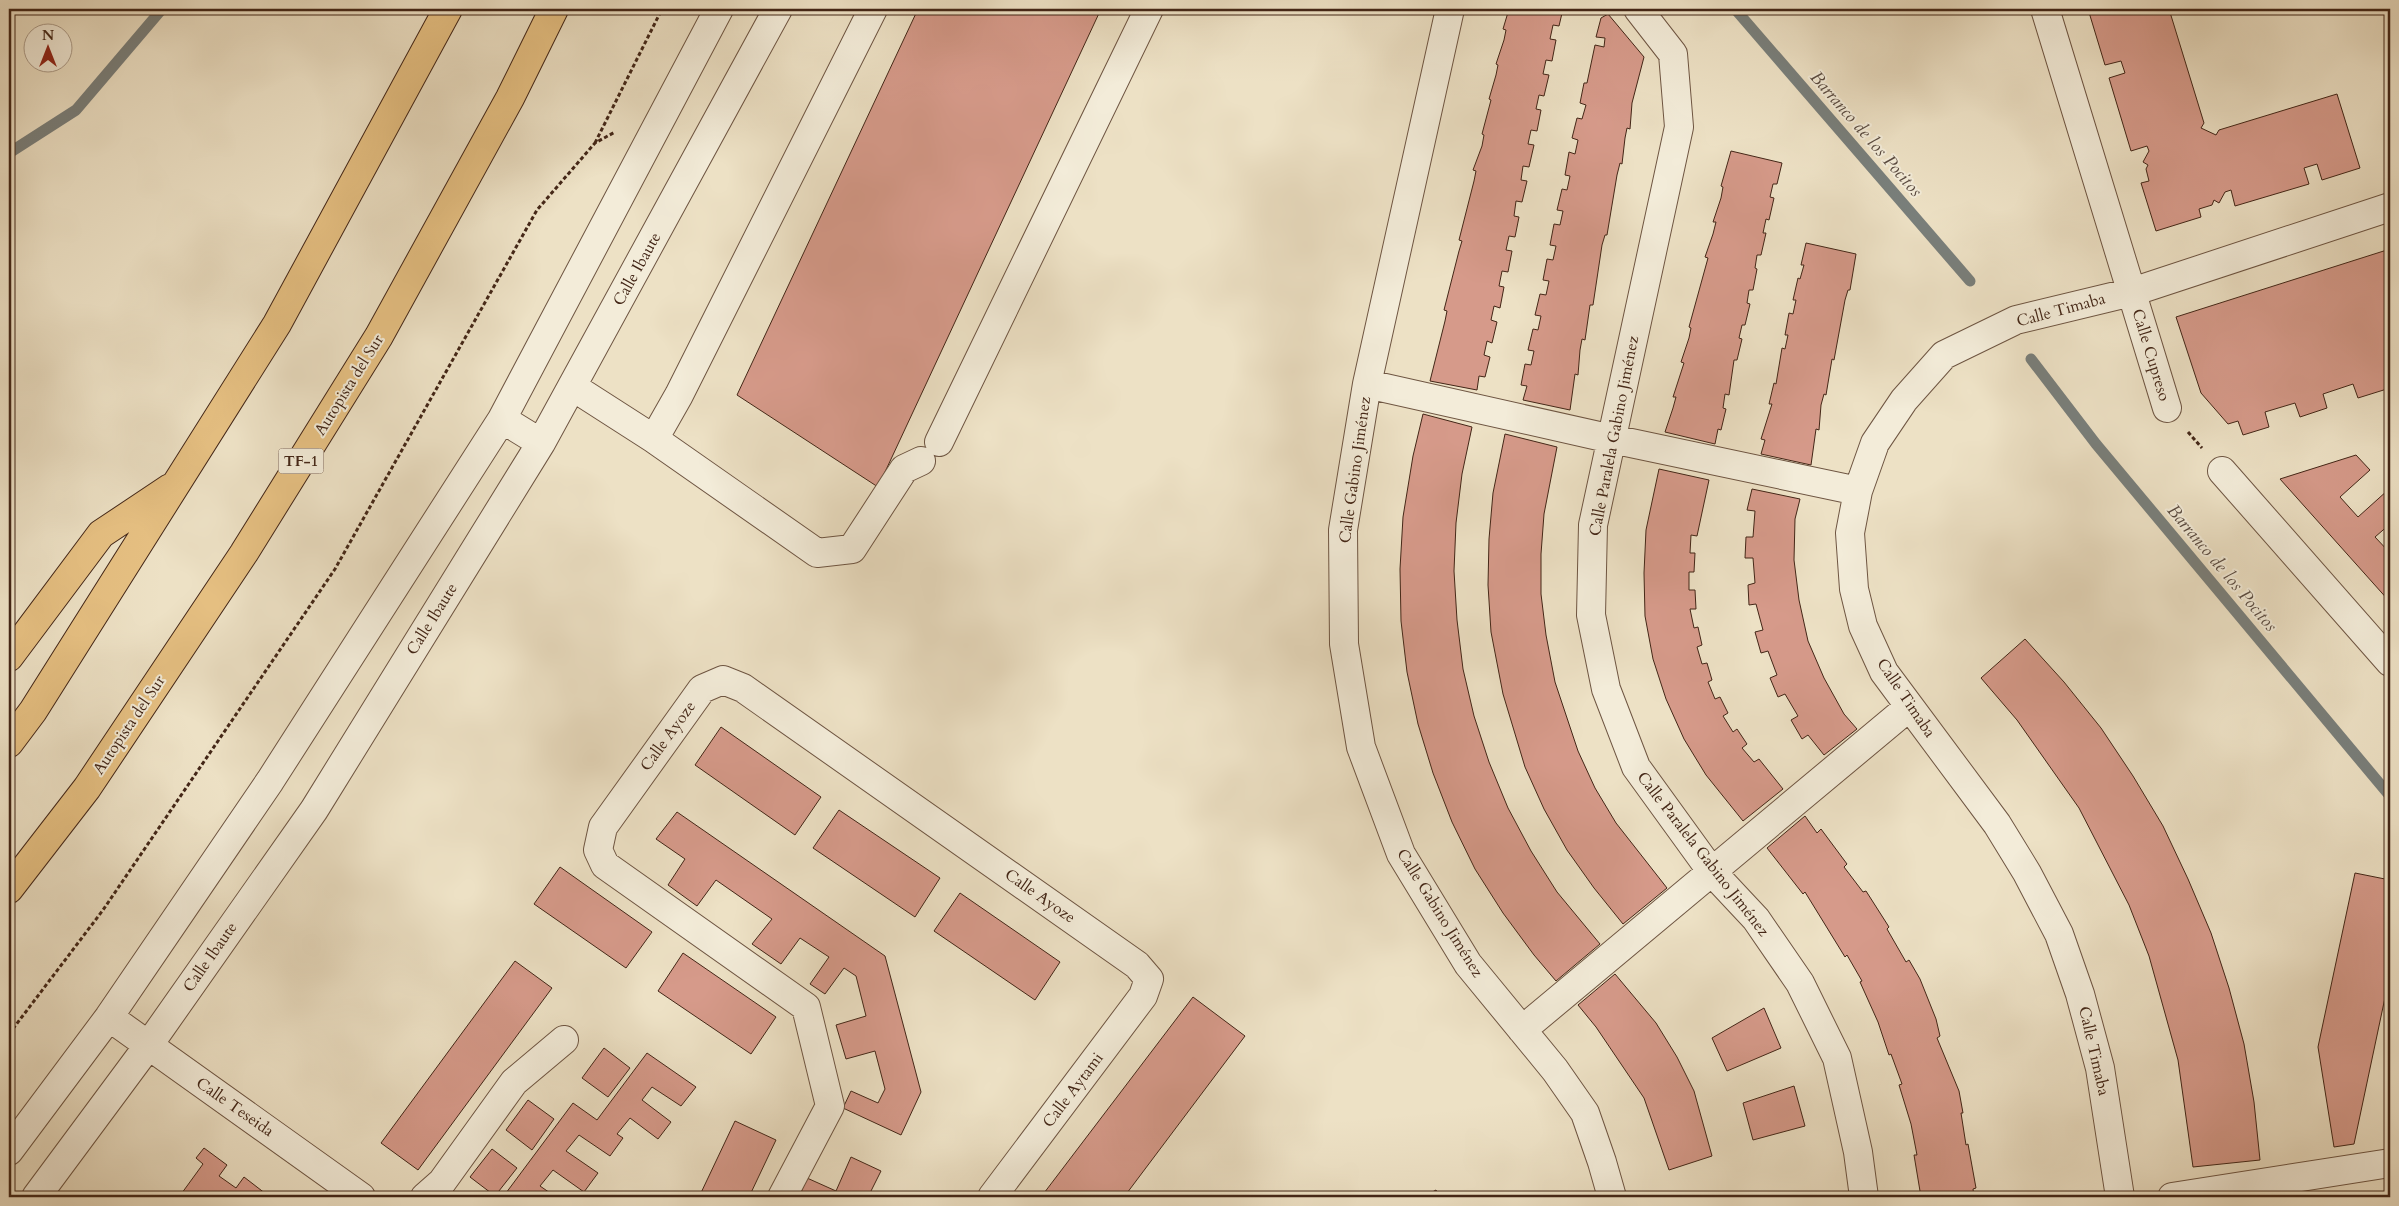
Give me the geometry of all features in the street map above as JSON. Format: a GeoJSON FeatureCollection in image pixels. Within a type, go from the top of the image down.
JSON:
{"type":"FeatureCollection","features":[{"type":"Feature","properties":{"kind":"highway"},"geometry":{"type":"LineString","coordinates":[[9,743],[33,711],[277,324],[448,9]]}},
{"type":"Feature","properties":{"kind":"highway","name":"Autopista del Sur"},"geometry":{"type":"LineString","coordinates":[[9,889],[87,788],[163,675],[244,553],[379,336],[510,98],[554,9]]}},
{"type":"Feature","properties":{"kind":"highway"},"geometry":{"type":"LineString","coordinates":[[9,657],[101,534],[179,481]]}},
{"type":"Feature","properties":{"kind":"street"},"geometry":{"type":"LineString","coordinates":[[9,1151],[109,1018],[270,782],[502,419],[719,9]]}},
{"type":"Feature","properties":{"kind":"street","name":"Calle Ibaute"},"geometry":{"type":"LineString","coordinates":[[36,1197],[148,1046],[314,810],[541,443],[778,9]]}},
{"type":"Feature","properties":{"kind":"street"},"geometry":{"type":"LineString","coordinates":[[654,439],[680,395],[872,9]]}},
{"type":"Feature","properties":{"kind":"street"},"geometry":{"type":"LineString","coordinates":[[573,387],[654,439],[817,553],[852,549],[904,469],[930,452],[1149,9]]}},
{"type":"Feature","properties":{"kind":"street","name":"Calle Gabino Jiménez"},"geometry":{"type":"LineString","coordinates":[[1450,9],[1367,384],[1343,530],[1344,644],[1361,747],[1401,854],[1468,964],[1555,1070],[1585,1113],[1612,1197]]}},
{"type":"Feature","properties":{"kind":"street","name":"Calle Paralela Gabino Jiménez"},"geometry":{"type":"LineString","coordinates":[[1638,9],[1674,54],[1679,127],[1593,525],[1590,615],[1606,689],[1636,767],[1712,872],[1756,919],[1800,983],[1837,1058],[1858,1152],[1864,1197]]}},
{"type":"Feature","properties":{"kind":"street","name":"Calle Cupreso"},"geometry":{"type":"LineString","coordinates":[[2045,9],[2167,408]]}},
{"type":"Feature","properties":{"kind":"street","name":"Calle Timaba"},"geometry":{"type":"LineString","coordinates":[[2120,1197],[2100,1068],[2080,994],[2059,934],[2027,873],[1997,824],[1884,672],[1863,626],[1854,589],[1850,533],[1858,491],[1875,443],[1904,400],[1944,355],[2016,320],[2132,292],[2390,207]]}},
{"type":"Feature","properties":{"kind":"street"},"geometry":{"type":"LineString","coordinates":[[1367,384],[1612,439],[1858,491]]}},
{"type":"Feature","properties":{"kind":"street"},"geometry":{"type":"LineString","coordinates":[[502,419],[541,443]]}},
{"type":"Feature","properties":{"kind":"street"},"geometry":{"type":"LineString","coordinates":[[2222,471],[2390,662]]}},
{"type":"Feature","properties":{"kind":"street","name":"Calle Ayoze"},"geometry":{"type":"LineString","coordinates":[[782,1197],[830,1106],[806,1007],[605,865],[598,850],[603,828],[702,689],[723,680],[743,688],[1138,965],[1149,980]]}},
{"type":"Feature","properties":{"kind":"street"},"geometry":{"type":"LineString","coordinates":[[1522,1030],[1909,707]]}},
{"type":"Feature","properties":{"kind":"street","name":"Calle Aytami"},"geometry":{"type":"LineString","coordinates":[[992,1197],[1143,996],[1149,980]]}},
{"type":"Feature","properties":{"kind":"street","name":"Calle Teseida"},"geometry":{"type":"LineString","coordinates":[[109,1018],[361,1197]]}},
{"type":"Feature","properties":{"kind":"street"},"geometry":{"type":"LineString","coordinates":[[425,1197],[442,1182],[514,1082],[564,1040]]}},
{"type":"Feature","properties":{"kind":"street"},"geometry":{"type":"LineString","coordinates":[[2172,1197],[2390,1163]]}},
{"type":"Feature","properties":{"kind":"path"},"geometry":{"type":"LineString","coordinates":[[9,1034],[103,910],[335,569],[537,210],[595,143],[662,9]]}},
{"type":"Feature","properties":{"kind":"path"},"geometry":{"type":"LineString","coordinates":[[595,143],[620,129]]}},
{"type":"Feature","properties":{"kind":"path","name":"Calle Cupreso"},"geometry":{"type":"LineString","coordinates":[[2167,408],[2222,471]]}},
{"type":"Feature","properties":{"kind":"building"},"geometry":{"type":"Polygon","coordinates":[[[918,9],[1101,9],[878,487],[737,395],[918,9]]]}},
{"type":"Feature","properties":{"kind":"building"},"geometry":{"type":"Polygon","coordinates":[[[1509,9],[1563,9],[1559,26],[1553,25],[1550,39],[1556,40],[1552,61],[1546,60],[1543,74],[1549,75],[1544,96],[1539,95],[1536,109],[1541,110],[1537,131],[1531,130],[1528,144],[1534,145],[1529,167],[1523,166],[1521,180],[1527,181],[1522,202],[1516,201],[1514,216],[1519,217],[1515,237],[1509,236],[1506,250],[1512,251],[1508,272],[1502,271],[1499,286],[1504,287],[1500,308],[1494,306],[1491,320],[1497,322],[1492,343],[1487,341],[1484,355],[1490,357],[1485,377],[1479,376],[1477,390],[1430,381],[1447,311],[1444,310],[1462,241],[1459,240],[1476,171],[1473,170],[1482,146],[1484,135],[1482,134],[1498,65],[1496,64],[1504,40],[1506,30],[1503,29],[1509,9]]]}},
{"type":"Feature","properties":{"kind":"building"},"geometry":{"type":"Polygon","coordinates":[[[2088,9],[2169,9],[2204,123],[2201,128],[2216,135],[2219,130],[2337,94],[2360,168],[2322,180],[2317,164],[2304,168],[2309,184],[2235,206],[2231,190],[2225,192],[2219,203],[2214,200],[2212,205],[2199,209],[2201,217],[2156,231],[2141,183],[2149,181],[2146,169],[2148,165],[2143,162],[2149,151],[2147,146],[2131,151],[2109,78],[2125,73],[2121,61],[2105,65],[2088,9]]]}},
{"type":"Feature","properties":{"kind":"building"},"geometry":{"type":"Polygon","coordinates":[[[1608,14],[1644,57],[1632,103],[1630,129],[1627,128],[1622,164],[1620,163],[1617,175],[1607,235],[1605,235],[1602,245],[1593,305],[1590,305],[1585,340],[1582,339],[1578,375],[1575,374],[1570,410],[1523,400],[1527,386],[1521,385],[1525,364],[1531,365],[1534,351],[1528,350],[1533,329],[1538,330],[1541,316],[1535,315],[1540,294],[1546,295],[1549,281],[1543,280],[1547,259],[1553,260],[1556,246],[1550,245],[1554,224],[1560,225],[1563,211],[1557,210],[1562,189],[1567,190],[1570,176],[1565,175],[1569,152],[1575,154],[1578,140],[1572,138],[1577,118],[1582,119],[1586,105],[1580,103],[1584,83],[1587,83],[1595,45],[1604,47],[1605,38],[1596,37],[1601,18],[1608,14]]]}},
{"type":"Feature","properties":{"kind":"building"},"geometry":{"type":"Polygon","coordinates":[[[1731,151],[1782,163],[1777,184],[1773,184],[1770,197],[1774,198],[1769,220],[1766,219],[1763,233],[1766,233],[1761,255],[1757,255],[1755,268],[1757,269],[1753,290],[1749,290],[1747,303],[1750,304],[1745,325],[1742,325],[1739,338],[1742,339],[1737,360],[1734,360],[1729,395],[1725,394],[1723,408],[1726,409],[1721,430],[1718,429],[1715,444],[1665,432],[1676,397],[1673,397],[1684,363],[1681,362],[1689,338],[1691,328],[1689,327],[1708,258],[1705,257],[1716,222],[1713,222],[1721,198],[1723,187],[1721,186],[1731,151]]]}},
{"type":"Feature","properties":{"kind":"building"},"geometry":{"type":"Polygon","coordinates":[[[1806,243],[1856,254],[1834,360],[1832,359],[1826,395],[1824,394],[1821,405],[1819,430],[1816,429],[1811,465],[1761,454],[1765,440],[1761,439],[1772,404],[1769,404],[1774,383],[1776,384],[1782,348],[1785,349],[1788,335],[1785,335],[1789,313],[1793,314],[1796,300],[1793,300],[1798,278],[1800,279],[1804,265],[1801,265],[1806,243]]]}},
{"type":"Feature","properties":{"kind":"building"},"geometry":{"type":"Polygon","coordinates":[[[2390,249],[2390,388],[2358,398],[2353,384],[2323,394],[2327,408],[2300,417],[2295,403],[2265,412],[2269,427],[2243,435],[2238,421],[2228,424],[2201,393],[2176,317],[2390,249]]]}},
{"type":"Feature","properties":{"kind":"building"},"geometry":{"type":"Polygon","coordinates":[[[1423,414],[1472,427],[1462,474],[1456,523],[1454,571],[1463,669],[1474,716],[1489,762],[1508,808],[1531,851],[1557,892],[1600,944],[1556,981],[1503,913],[1475,869],[1452,822],[1433,773],[1418,724],[1407,672],[1401,621],[1400,569],[1403,517],[1413,456],[1423,414]]]}},
{"type":"Feature","properties":{"kind":"building"},"geometry":{"type":"Polygon","coordinates":[[[1505,434],[1557,447],[1544,514],[1541,554],[1541,594],[1546,635],[1555,682],[1578,751],[1595,788],[1616,823],[1667,888],[1623,924],[1567,850],[1544,809],[1525,767],[1503,694],[1491,632],[1488,585],[1493,493],[1505,434]]]}},
{"type":"Feature","properties":{"kind":"building"},"geometry":{"type":"Polygon","coordinates":[[[2356,455],[2370,470],[2340,497],[2358,517],[2388,490],[2390,492],[2390,524],[2375,537],[2390,553],[2390,602],[2280,479],[2356,455]]]}},
{"type":"Feature","properties":{"kind":"building"},"geometry":{"type":"Polygon","coordinates":[[[1659,469],[1709,480],[1697,536],[1691,535],[1690,553],[1695,553],[1694,572],[1689,572],[1689,590],[1695,590],[1696,609],[1690,609],[1694,628],[1698,627],[1702,645],[1697,647],[1702,664],[1707,663],[1712,680],[1708,682],[1715,699],[1720,697],[1728,713],[1723,716],[1733,732],[1737,729],[1747,744],[1742,748],[1754,762],[1759,759],[1783,789],[1743,821],[1706,775],[1684,739],[1666,699],[1653,659],[1645,616],[1644,573],[1646,530],[1659,469]]]}},
{"type":"Feature","properties":{"kind":"building"},"geometry":{"type":"Polygon","coordinates":[[[1752,489],[1800,499],[1795,519],[1794,560],[1799,600],[1808,641],[1824,678],[1844,714],[1857,729],[1824,755],[1808,735],[1802,739],[1791,720],[1798,716],[1785,694],[1778,697],[1770,678],[1777,675],[1768,651],[1761,653],[1755,632],[1763,630],[1756,604],[1749,605],[1748,585],[1755,583],[1753,558],[1745,558],[1746,537],[1753,537],[1755,511],[1747,510],[1752,489]]]}},
{"type":"Feature","properties":{"kind":"building"},"geometry":{"type":"Polygon","coordinates":[[[2025,639],[2064,682],[2101,728],[2163,826],[2188,879],[2211,933],[2229,988],[2244,1044],[2254,1102],[2260,1160],[2193,1167],[2178,1060],[2149,956],[2129,905],[2079,808],[2017,720],[1981,678],[2025,639]]]}},
{"type":"Feature","properties":{"kind":"building"},"geometry":{"type":"Polygon","coordinates":[[[721,727],[821,797],[795,835],[695,765],[721,727]]]}},
{"type":"Feature","properties":{"kind":"building"},"geometry":{"type":"Polygon","coordinates":[[[839,810],[940,878],[915,917],[813,848],[839,810]]]}},
{"type":"Feature","properties":{"kind":"building"},"geometry":{"type":"Polygon","coordinates":[[[677,812],[885,956],[921,1092],[901,1135],[843,1108],[851,1091],[878,1103],[885,1089],[875,1051],[846,1059],[836,1025],[866,1016],[856,976],[844,968],[825,994],[810,984],[829,957],[800,938],[781,964],[752,944],[772,919],[716,880],[697,906],[668,885],[685,859],[656,839],[677,812]]]}},
{"type":"Feature","properties":{"kind":"building"},"geometry":{"type":"Polygon","coordinates":[[[1805,816],[1817,833],[1821,829],[1847,864],[1844,867],[1863,892],[1866,891],[1889,927],[1887,929],[1906,962],[1909,960],[1920,979],[1936,1019],[1940,1036],[1937,1038],[1959,1091],[1966,1145],[1968,1144],[1976,1188],[1973,1189],[1974,1197],[1921,1197],[1914,1155],[1917,1155],[1911,1124],[1899,1085],[1902,1084],[1860,982],[1862,981],[1805,892],[1803,894],[1767,848],[1805,816]]]}},
{"type":"Feature","properties":{"kind":"building"},"geometry":{"type":"Polygon","coordinates":[[[560,867],[652,932],[626,968],[534,904],[560,867]]]}},
{"type":"Feature","properties":{"kind":"building"},"geometry":{"type":"Polygon","coordinates":[[[2355,873],[2390,880],[2390,974],[2354,1144],[2334,1147],[2318,1047],[2355,873]]]}},
{"type":"Feature","properties":{"kind":"building"},"geometry":{"type":"Polygon","coordinates":[[[960,893],[1060,962],[1035,1000],[934,931],[960,893]]]}},
{"type":"Feature","properties":{"kind":"building"},"geometry":{"type":"Polygon","coordinates":[[[683,953],[776,1017],[751,1054],[658,991],[683,953]]]}},
{"type":"Feature","properties":{"kind":"building"},"geometry":{"type":"Polygon","coordinates":[[[515,961],[552,988],[418,1170],[381,1143],[515,961]]]}},
{"type":"Feature","properties":{"kind":"building"},"geometry":{"type":"Polygon","coordinates":[[[1615,974],[1656,1023],[1677,1057],[1694,1091],[1712,1156],[1669,1170],[1644,1098],[1596,1027],[1578,1005],[1615,974]]]}},
{"type":"Feature","properties":{"kind":"building"},"geometry":{"type":"Polygon","coordinates":[[[1193,997],[1245,1036],[1124,1197],[1041,1197],[1193,997]]]}},
{"type":"Feature","properties":{"kind":"building"},"geometry":{"type":"Polygon","coordinates":[[[1764,1008],[1781,1048],[1727,1071],[1712,1038],[1764,1008]]]}},
{"type":"Feature","properties":{"kind":"building"},"geometry":{"type":"Polygon","coordinates":[[[604,1048],[630,1068],[608,1097],[582,1078],[604,1048]]]}},
{"type":"Feature","properties":{"kind":"building"},"geometry":{"type":"Polygon","coordinates":[[[647,1053],[696,1087],[681,1106],[652,1087],[642,1100],[671,1122],[658,1139],[630,1118],[617,1134],[623,1138],[610,1156],[579,1135],[566,1151],[598,1173],[584,1192],[553,1170],[540,1186],[556,1197],[503,1197],[573,1103],[597,1120],[647,1053]]]}},
{"type":"Feature","properties":{"kind":"building"},"geometry":{"type":"Polygon","coordinates":[[[1794,1086],[1805,1126],[1753,1140],[1743,1103],[1794,1086]]]}},
{"type":"Feature","properties":{"kind":"building"},"geometry":{"type":"Polygon","coordinates":[[[528,1100],[554,1119],[532,1150],[506,1130],[528,1100]]]}},
{"type":"Feature","properties":{"kind":"building"},"geometry":{"type":"Polygon","coordinates":[[[735,1121],[776,1140],[749,1197],[699,1197],[735,1121]]]}},
{"type":"Feature","properties":{"kind":"building"},"geometry":{"type":"Polygon","coordinates":[[[204,1148],[227,1165],[219,1176],[236,1188],[244,1177],[266,1194],[263,1197],[179,1197],[203,1164],[196,1158],[204,1148]]]}},
{"type":"Feature","properties":{"kind":"building"},"geometry":{"type":"Polygon","coordinates":[[[492,1149],[517,1168],[495,1196],[470,1177],[492,1149]]]}},
{"type":"Feature","properties":{"kind":"building"},"geometry":{"type":"Polygon","coordinates":[[[851,1157],[881,1171],[868,1197],[799,1197],[807,1178],[836,1191],[851,1157]]]}},
{"type":"Feature","properties":{"kind":"building"},"geometry":{"type":"Polygon","coordinates":[[[1436,1190],[1440,1197],[1423,1197],[1436,1190]]]}},
{"type":"Feature","properties":{"kind":"waterway","name":"Barranco de los Pocitos"},"geometry":{"type":"LineString","coordinates":[[9,153],[76,110],[162,9]]}},
{"type":"Feature","properties":{"kind":"waterway","name":"Barranco de los Pocitos"},"geometry":{"type":"LineString","coordinates":[[1735,9],[1970,281]]}},
{"type":"Feature","properties":{"kind":"waterway","name":"Barranco de los Pocitos"},"geometry":{"type":"LineString","coordinates":[[2031,359],[2096,444],[2390,796]]}}]}
